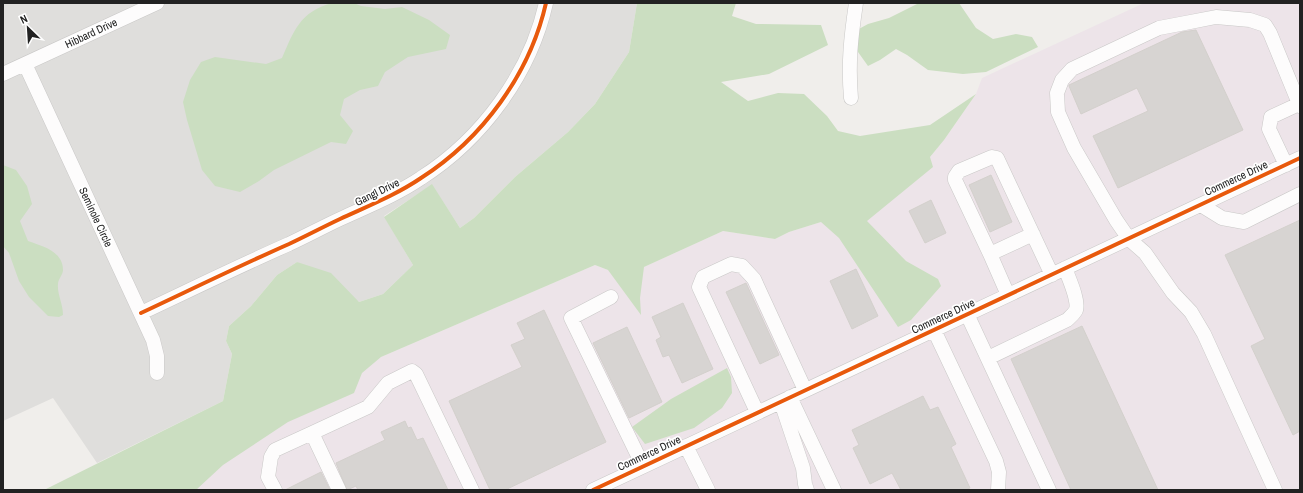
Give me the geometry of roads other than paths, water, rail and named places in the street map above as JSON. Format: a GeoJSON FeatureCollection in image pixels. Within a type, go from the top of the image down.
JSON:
{"type":"FeatureCollection","features":[{"type":"Feature","properties":{"kind":"street","name":"Hibbard Drive"},"geometry":{"type":"LineString","coordinates":[[3,74],[157,3]]}},
{"type":"Feature","properties":{"kind":"street","name":"Gangl Drive"},"geometry":{"type":"LineString","coordinates":[[141,313],[238,266],[366,208],[405,188],[436,168],[467,142],[483,124],[512,85],[534,42],[546,3]]}},
{"type":"Feature","properties":{"kind":"street"},"geometry":{"type":"LineString","coordinates":[[851,98],[849,68],[850,44],[856,3]]}},
{"type":"Feature","properties":{"kind":"street"},"geometry":{"type":"LineString","coordinates":[[1275,490],[1204,334],[1191,312],[1173,293],[1145,253],[1129,239],[1116,220],[1078,154],[1058,112],[1057,93],[1062,80],[1072,69],[1159,28],[1216,17],[1250,20],[1265,25],[1270,33],[1300,105],[1271,117],[1269,129],[1286,165]]}},
{"type":"Feature","properties":{"kind":"street","name":"Seminole Circle"},"geometry":{"type":"LineString","coordinates":[[25,64],[141,313],[157,356],[157,373]]}},
{"type":"Feature","properties":{"kind":"street"},"geometry":{"type":"LineString","coordinates":[[1008,295],[955,180],[955,177],[959,171],[992,157],[997,158],[1052,275]]}},
{"type":"Feature","properties":{"kind":"street","name":"Commerce Drive"},"geometry":{"type":"LineString","coordinates":[[593,490],[618,485],[643,466],[1300,158]]}},
{"type":"Feature","properties":{"kind":"street"},"geometry":{"type":"LineString","coordinates":[[1201,205],[1222,218],[1244,222],[1300,194]]}},
{"type":"Feature","properties":{"kind":"street"},"geometry":{"type":"LineString","coordinates":[[990,254],[1033,234]]}},
{"type":"Feature","properties":{"kind":"street"},"geometry":{"type":"LineString","coordinates":[[757,412],[699,287],[703,277],[732,264],[742,266],[754,279],[805,390]]}},
{"type":"Feature","properties":{"kind":"street"},"geometry":{"type":"LineString","coordinates":[[988,358],[1067,320],[1074,314],[1076,303],[1065,268]]}},
{"type":"Feature","properties":{"kind":"street"},"geometry":{"type":"LineString","coordinates":[[611,298],[571,318],[643,466]]}},
{"type":"Feature","properties":{"kind":"street"},"geometry":{"type":"LineString","coordinates":[[967,314],[1049,490]]}},
{"type":"Feature","properties":{"kind":"street"},"geometry":{"type":"LineString","coordinates":[[934,330],[996,461],[999,472],[998,490]]}},
{"type":"Feature","properties":{"kind":"street"},"geometry":{"type":"LineString","coordinates":[[275,490],[268,476],[270,457],[275,450],[368,407],[388,383],[412,371],[416,374],[472,490]]}},
{"type":"Feature","properties":{"kind":"street"},"geometry":{"type":"LineString","coordinates":[[785,399],[803,468],[807,490]]}},
{"type":"Feature","properties":{"kind":"street"},"geometry":{"type":"LineString","coordinates":[[785,399],[834,490]]}},
{"type":"Feature","properties":{"kind":"street"},"geometry":{"type":"LineString","coordinates":[[312,433],[339,490]]}},
{"type":"Feature","properties":{"kind":"street"},"geometry":{"type":"LineString","coordinates":[[686,446],[708,490]]}}]}
